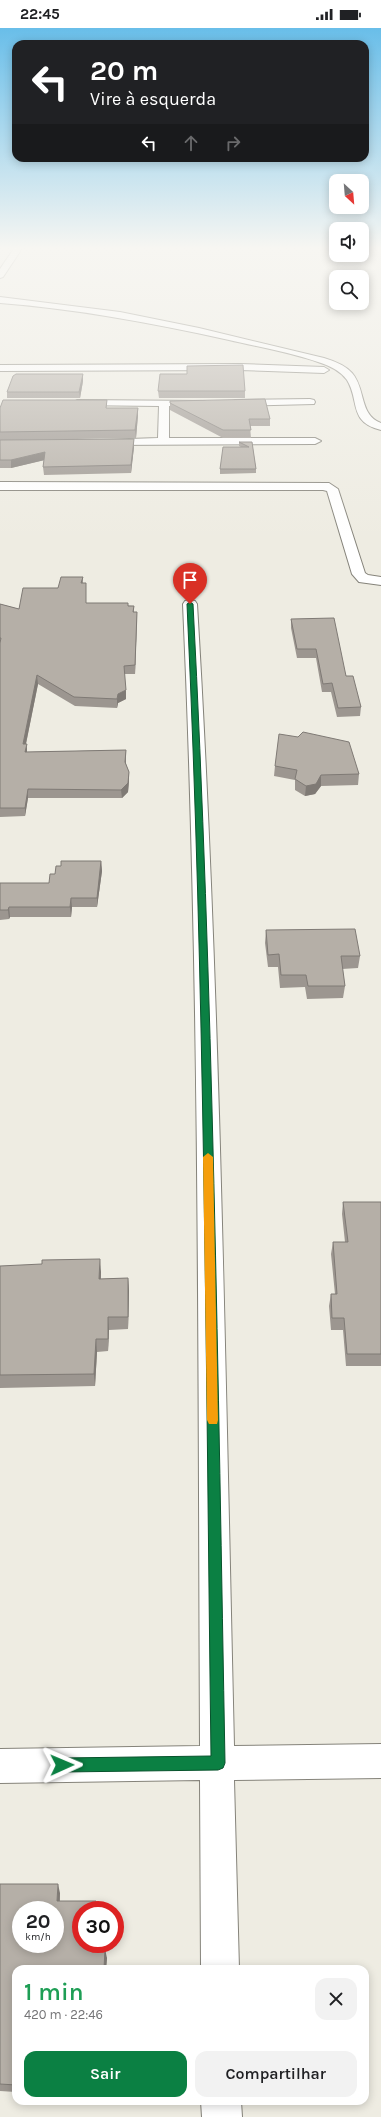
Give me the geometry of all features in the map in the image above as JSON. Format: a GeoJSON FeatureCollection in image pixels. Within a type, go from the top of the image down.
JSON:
{"type":"FeatureCollection","features":[{"type":"Feature","properties":{"kind":"street"},"geometry":{"type":"LineString","coordinates":[[257,344],[316,358],[328,362],[343,371],[352,380],[361,414],[381,427]]}},
{"type":"Feature","properties":{"kind":"street"},"geometry":{"type":"LineString","coordinates":[[0,368],[240,367],[343,371]]}},
{"type":"Feature","properties":{"kind":"street"},"geometry":{"type":"LineString","coordinates":[[225,403],[310,402]]}},
{"type":"Feature","properties":{"kind":"street"},"geometry":{"type":"LineString","coordinates":[[62,403],[210,403]]}},
{"type":"Feature","properties":{"kind":"street"},"geometry":{"type":"LineString","coordinates":[[163,442],[164,403]]}},
{"type":"Feature","properties":{"kind":"street"},"geometry":{"type":"LineString","coordinates":[[93,442],[314,441]]}},
{"type":"Feature","properties":{"kind":"street"},"geometry":{"type":"LineString","coordinates":[[0,486],[325,486],[332,489],[359,574],[364,579],[381,581]]}},
{"type":"Feature","properties":{"kind":"street"},"geometry":{"type":"LineString","coordinates":[[190,604],[200,818],[209,1200],[220,1965]]}},
{"type":"Feature","properties":{"kind":"street"},"geometry":{"type":"LineString","coordinates":[[0,1766],[381,1761]]}},
{"type":"Feature","properties":{"kind":"street"},"geometry":{"type":"LineString","coordinates":[[221,2105],[222,2117]]}},
{"type":"Feature","properties":{"kind":"building"},"geometry":{"type":"Polygon","coordinates":[[[243,365],[245,391],[158,391],[160,374],[187,374],[187,366],[243,365]]]}},
{"type":"Feature","properties":{"kind":"building"},"geometry":{"type":"Polygon","coordinates":[[[16,374],[83,374],[79,392],[7,392],[13,376],[16,374]]]}},
{"type":"Feature","properties":{"kind":"building"},"geometry":{"type":"Polygon","coordinates":[[[265,399],[270,419],[249,419],[251,430],[223,430],[170,403],[170,401],[265,399]]]}},
{"type":"Feature","properties":{"kind":"building"},"geometry":{"type":"Polygon","coordinates":[[[3,400],[107,400],[106,408],[138,408],[135,430],[0,432],[0,408],[3,400]]]}},
{"type":"Feature","properties":{"kind":"building"},"geometry":{"type":"Polygon","coordinates":[[[134,439],[131,465],[43,467],[45,452],[11,460],[0,460],[0,440],[134,439]]]}},
{"type":"Feature","properties":{"kind":"building"},"geometry":{"type":"Polygon","coordinates":[[[239,442],[252,442],[256,469],[220,469],[223,447],[249,447],[239,442]]]}},
{"type":"Feature","properties":{"kind":"building"},"geometry":{"type":"Polygon","coordinates":[[[61,577],[83,577],[81,583],[86,583],[86,603],[128,603],[128,606],[134,606],[133,612],[137,612],[135,665],[124,666],[126,690],[118,694],[117,699],[74,697],[37,675],[23,744],[27,744],[25,752],[126,750],[125,762],[129,772],[128,783],[121,790],[28,789],[25,808],[0,808],[0,604],[19,609],[23,588],[58,588],[61,577]]]}},
{"type":"Feature","properties":{"kind":"building"},"geometry":{"type":"Polygon","coordinates":[[[334,618],[346,676],[353,676],[361,707],[338,708],[332,683],[323,684],[316,649],[297,649],[291,619],[334,618]]]}},
{"type":"Feature","properties":{"kind":"building"},"geometry":{"type":"Polygon","coordinates":[[[303,732],[349,742],[359,774],[321,775],[316,784],[306,786],[295,779],[297,770],[275,766],[279,734],[298,737],[303,732]]]}},
{"type":"Feature","properties":{"kind":"building"},"geometry":{"type":"Polygon","coordinates":[[[61,861],[101,861],[97,898],[71,898],[70,907],[9,907],[8,910],[0,910],[0,883],[49,883],[50,874],[55,874],[56,866],[61,866],[61,861]]]}},
{"type":"Feature","properties":{"kind":"building"},"geometry":{"type":"Polygon","coordinates":[[[355,929],[360,956],[341,956],[345,986],[308,986],[306,975],[281,975],[279,954],[268,955],[266,930],[355,929]]]}},
{"type":"Feature","properties":{"kind":"building"},"geometry":{"type":"Polygon","coordinates":[[[343,1202],[381,1202],[381,1354],[347,1354],[344,1318],[332,1318],[331,1294],[337,1294],[333,1242],[348,1242],[343,1202]]]}},
{"type":"Feature","properties":{"kind":"building"},"geometry":{"type":"Polygon","coordinates":[[[100,1259],[99,1279],[128,1278],[128,1317],[108,1317],[108,1339],[96,1339],[94,1374],[0,1375],[0,1266],[42,1264],[42,1260],[100,1259]]]}},
{"type":"Feature","properties":{"kind":"building"},"geometry":{"type":"Polygon","coordinates":[[[0,1884],[58,1884],[57,1901],[12,1901],[12,1953],[64,1953],[64,1901],[72,1901],[72,1953],[105,1953],[104,1965],[12,1965],[12,2085],[0,2084],[0,1884]]]}},
{"type":"Feature","properties":{"kind":"slow traffic"},"geometry":{"type":"LineString","coordinates":[[208,1157],[213,1420]]}},
{"type":"Feature","properties":{"kind":"route"},"geometry":{"type":"LineString","coordinates":[[62,1765],[218,1763],[209,1200],[200,794],[190,604]]}}]}
